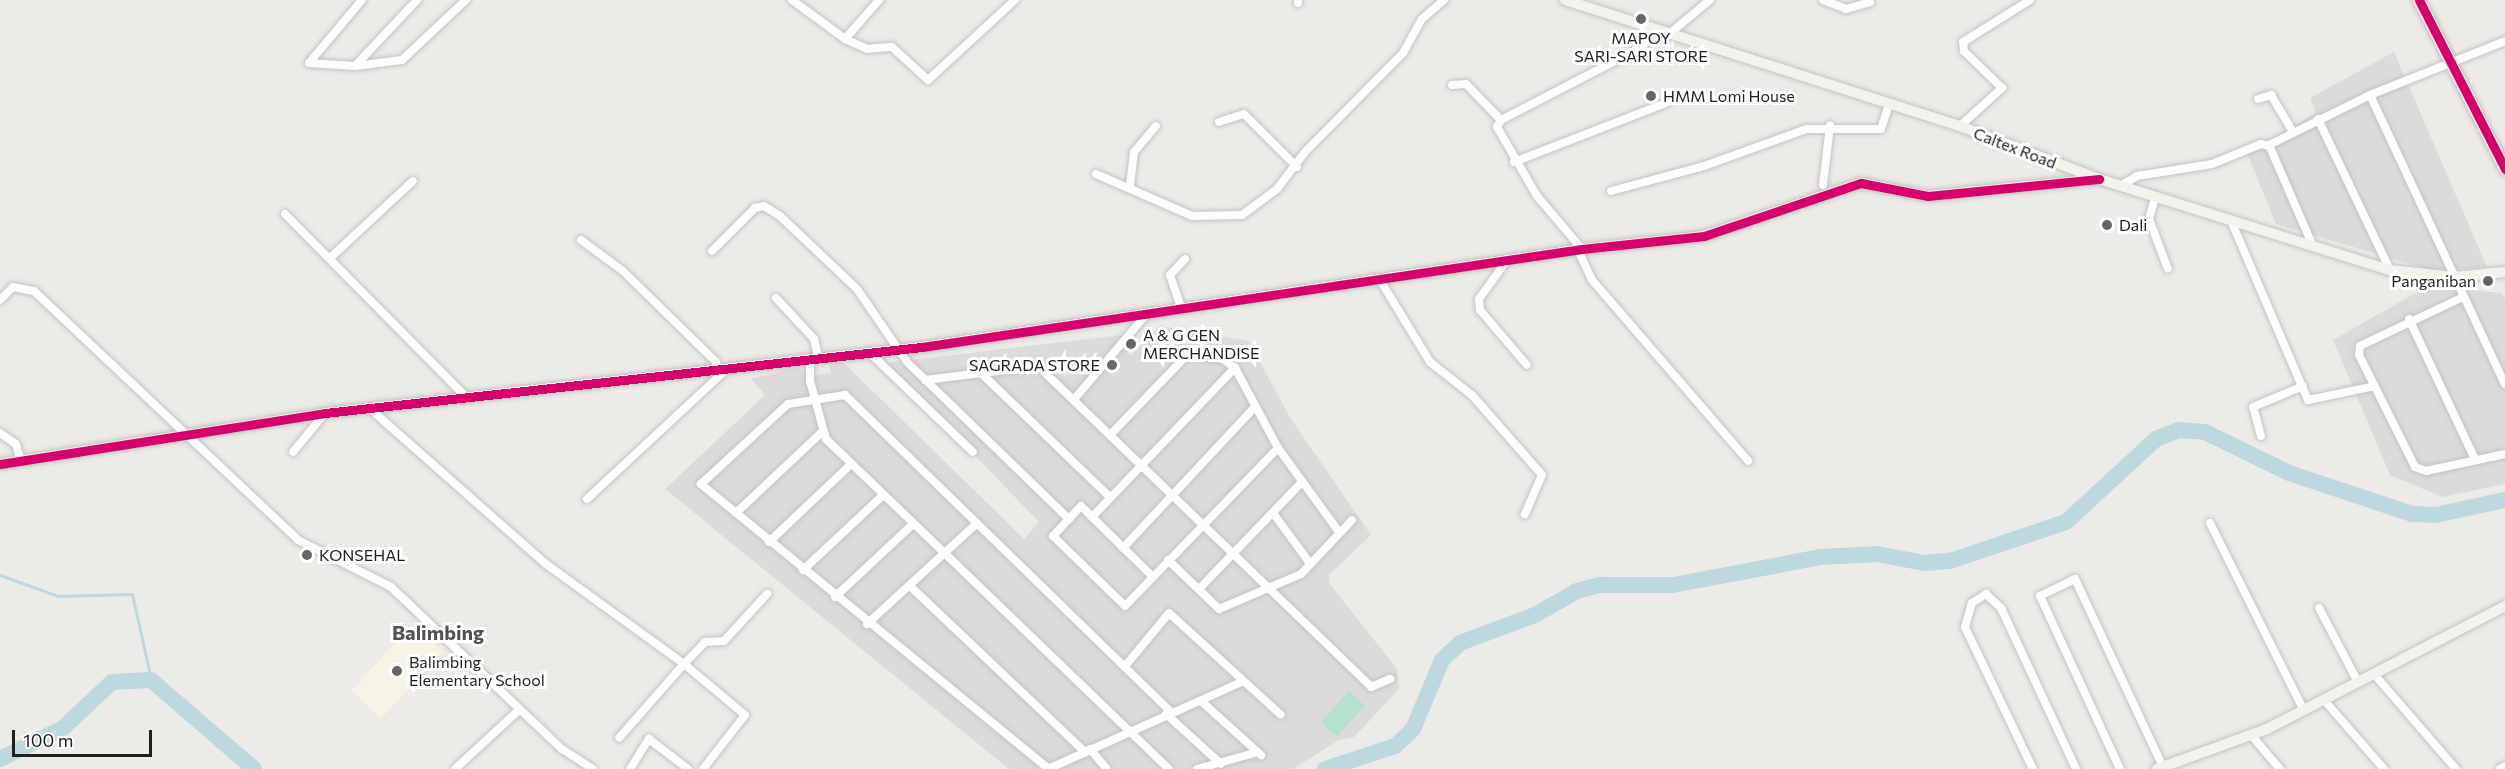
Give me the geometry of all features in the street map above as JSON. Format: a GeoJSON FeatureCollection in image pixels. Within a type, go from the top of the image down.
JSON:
{"type":"FeatureCollection","features":[{"type":"Feature","properties":{"kind":"main road"},"geometry":{"type":"LineString","coordinates":[[2419,0],[2505,169]]}},
{"type":"Feature","properties":{"kind":"street"},"geometry":{"type":"LineString","coordinates":[[362,0],[308,62],[355,66],[402,60],[466,0]]}},
{"type":"Feature","properties":{"kind":"street"},"geometry":{"type":"LineString","coordinates":[[355,66],[417,0]]}},
{"type":"Feature","properties":{"kind":"street"},"geometry":{"type":"LineString","coordinates":[[792,0],[845,39],[867,49],[892,47],[928,80],[1015,0]]}},
{"type":"Feature","properties":{"kind":"street"},"geometry":{"type":"LineString","coordinates":[[845,39],[879,0]]}},
{"type":"Feature","properties":{"kind":"street"},"geometry":{"type":"LineString","coordinates":[[1096,174],[1110,184],[1130,185],[1146,198],[1192,216],[1242,215],[1297,166],[1403,53],[1422,19],[1444,0]]}},
{"type":"Feature","properties":{"kind":"street","name":"Caltex Road"},"geometry":{"type":"LineString","coordinates":[[1565,0],[1960,126],[2098,179],[2155,198],[2232,223],[2313,244],[2390,270],[2454,277],[2505,272]]}},
{"type":"Feature","properties":{"kind":"street"},"geometry":{"type":"LineString","coordinates":[[1501,120],[1642,47],[1710,0]]}},
{"type":"Feature","properties":{"kind":"street"},"geometry":{"type":"LineString","coordinates":[[1823,0],[1846,9],[1870,2]]}},
{"type":"Feature","properties":{"kind":"street"},"geometry":{"type":"LineString","coordinates":[[1960,126],[2002,88],[1964,51],[1963,42],[2030,0]]}},
{"type":"Feature","properties":{"kind":"street"},"geometry":{"type":"LineString","coordinates":[[2120,186],[2137,176],[2212,164],[2261,144],[2269,146],[2318,119],[2370,95],[2449,61],[2505,41]]}},
{"type":"Feature","properties":{"kind":"street"},"geometry":{"type":"LineString","coordinates":[[1452,85],[1466,84],[1501,120]]}},
{"type":"Feature","properties":{"kind":"street"},"geometry":{"type":"LineString","coordinates":[[2258,99],[2271,95],[2293,132]]}},
{"type":"Feature","properties":{"kind":"street"},"geometry":{"type":"LineString","coordinates":[[2370,95],[2505,384]]}},
{"type":"Feature","properties":{"kind":"street"},"geometry":{"type":"LineString","coordinates":[[1514,162],[1666,103]]}},
{"type":"Feature","properties":{"kind":"street"},"geometry":{"type":"LineString","coordinates":[[1611,191],[1830,125],[1881,129],[1889,104]]}},
{"type":"Feature","properties":{"kind":"street"},"geometry":{"type":"LineString","coordinates":[[1218,122],[1244,114],[1297,166]]}},
{"type":"Feature","properties":{"kind":"street"},"geometry":{"type":"LineString","coordinates":[[2318,119],[2390,270]]}},
{"type":"Feature","properties":{"kind":"street"},"geometry":{"type":"LineString","coordinates":[[1501,120],[1498,134],[1514,162],[1580,249],[1592,280],[1748,461]]}},
{"type":"Feature","properties":{"kind":"street"},"geometry":{"type":"LineString","coordinates":[[1823,185],[1830,125]]}},
{"type":"Feature","properties":{"kind":"street"},"geometry":{"type":"LineString","coordinates":[[1130,185],[1134,152],[1156,126]]}},
{"type":"Feature","properties":{"kind":"street"},"geometry":{"type":"LineString","coordinates":[[2269,146],[2313,244]]}},
{"type":"Feature","properties":{"kind":"street"},"geometry":{"type":"LineString","coordinates":[[0,464],[325,413],[897,349],[1145,316],[1505,263],[1580,249],[1704,236],[1861,183],[1928,196],[2098,179]]}},
{"type":"Feature","properties":{"kind":"street"},"geometry":{"type":"LineString","coordinates":[[330,258],[413,181]]}},
{"type":"Feature","properties":{"kind":"street"},"geometry":{"type":"LineString","coordinates":[[2155,198],[2149,219],[2168,269]]}},
{"type":"Feature","properties":{"kind":"street"},"geometry":{"type":"LineString","coordinates":[[712,251],[755,208],[764,206],[835,265],[897,349],[925,380],[1069,519]]}},
{"type":"Feature","properties":{"kind":"street"},"geometry":{"type":"LineString","coordinates":[[285,214],[466,397]]}},
{"type":"Feature","properties":{"kind":"street"},"geometry":{"type":"LineString","coordinates":[[2232,223],[2303,386],[2314,403],[2376,386]]}},
{"type":"Feature","properties":{"kind":"street"},"geometry":{"type":"LineString","coordinates":[[581,240],[623,271],[722,370]]}},
{"type":"Feature","properties":{"kind":"street"},"geometry":{"type":"LineString","coordinates":[[1182,310],[1170,275],[1185,259]]}},
{"type":"Feature","properties":{"kind":"street"},"geometry":{"type":"LineString","coordinates":[[1505,263],[1479,299],[1480,310],[1527,365]]}},
{"type":"Feature","properties":{"kind":"street"},"geometry":{"type":"LineString","coordinates":[[1380,280],[1430,362],[1467,390],[1542,475],[1525,514]]}},
{"type":"Feature","properties":{"kind":"street"},"geometry":{"type":"LineString","coordinates":[[0,300],[13,287],[34,291],[180,434],[298,540],[390,586],[519,710],[593,769]]}},
{"type":"Feature","properties":{"kind":"street"},"geometry":{"type":"LineString","coordinates":[[2463,297],[2409,319],[2360,346],[2376,386],[2415,467],[2426,471],[2505,454]]}},
{"type":"Feature","properties":{"kind":"street"},"geometry":{"type":"LineString","coordinates":[[776,298],[814,339],[814,401],[821,433],[850,465],[912,525],[1169,769]]}},
{"type":"Feature","properties":{"kind":"street"},"geometry":{"type":"LineString","coordinates":[[1076,398],[1145,316]]}},
{"type":"Feature","properties":{"kind":"street"},"geometry":{"type":"LineString","coordinates":[[2409,319],[2475,459]]}},
{"type":"Feature","properties":{"kind":"street"},"geometry":{"type":"LineString","coordinates":[[869,352],[973,452]]}},
{"type":"Feature","properties":{"kind":"street"},"geometry":{"type":"LineString","coordinates":[[1112,433],[1193,352],[1223,359],[1235,368],[1278,447],[1339,532]]}},
{"type":"Feature","properties":{"kind":"street"},"geometry":{"type":"LineString","coordinates":[[925,380],[981,373],[1032,363],[1076,398],[1371,687],[1390,679]]}},
{"type":"Feature","properties":{"kind":"street"},"geometry":{"type":"LineString","coordinates":[[1092,517],[1235,368]]}},
{"type":"Feature","properties":{"kind":"street"},"geometry":{"type":"LineString","coordinates":[[587,499],[722,370]]}},
{"type":"Feature","properties":{"kind":"street"},"geometry":{"type":"LineString","coordinates":[[981,373],[1111,498]]}},
{"type":"Feature","properties":{"kind":"street"},"geometry":{"type":"LineString","coordinates":[[2261,436],[2253,407],[2303,386]]}},
{"type":"Feature","properties":{"kind":"street"},"geometry":{"type":"LineString","coordinates":[[1221,764],[1169,713],[1126,665],[976,524],[845,396],[788,404],[701,484],[867,624],[1049,769],[1169,713],[1242,682]]}},
{"type":"Feature","properties":{"kind":"street"},"geometry":{"type":"LineString","coordinates":[[369,408],[546,564],[684,664],[745,715],[703,769]]}},
{"type":"Feature","properties":{"kind":"street"},"geometry":{"type":"LineString","coordinates":[[1124,548],[1255,408]]}},
{"type":"Feature","properties":{"kind":"street"},"geometry":{"type":"LineString","coordinates":[[293,452],[325,413]]}},
{"type":"Feature","properties":{"kind":"street"},"geometry":{"type":"LineString","coordinates":[[0,433],[16,444],[21,461]]}},
{"type":"Feature","properties":{"kind":"street"},"geometry":{"type":"LineString","coordinates":[[735,513],[821,433]]}},
{"type":"Feature","properties":{"kind":"street"},"geometry":{"type":"LineString","coordinates":[[1153,577],[1081,506],[1053,536],[1125,606],[1153,577],[1168,560],[1278,447]]}},
{"type":"Feature","properties":{"kind":"street"},"geometry":{"type":"LineString","coordinates":[[769,542],[850,465]]}},
{"type":"Feature","properties":{"kind":"street"},"geometry":{"type":"LineString","coordinates":[[1198,589],[1236,553],[1302,482]]}},
{"type":"Feature","properties":{"kind":"street"},"geometry":{"type":"LineString","coordinates":[[803,570],[882,496]]}},
{"type":"Feature","properties":{"kind":"street"},"geometry":{"type":"LineString","coordinates":[[1273,513],[1309,562]]}},
{"type":"Feature","properties":{"kind":"street"},"geometry":{"type":"LineString","coordinates":[[1168,560],[1219,609],[1301,574],[1309,562],[1352,520]]}},
{"type":"Feature","properties":{"kind":"street"},"geometry":{"type":"LineString","coordinates":[[2210,523],[2304,711]]}},
{"type":"Feature","properties":{"kind":"street"},"geometry":{"type":"LineString","coordinates":[[867,624],[911,587],[976,524]]}},
{"type":"Feature","properties":{"kind":"street"},"geometry":{"type":"LineString","coordinates":[[835,597],[912,525]]}},
{"type":"Feature","properties":{"kind":"street"},"geometry":{"type":"LineString","coordinates":[[2120,769],[2041,599],[2042,593],[2075,579],[2165,768],[2252,736],[2505,606]]}},
{"type":"Feature","properties":{"kind":"street"},"geometry":{"type":"LineString","coordinates":[[911,587],[1107,769]]}},
{"type":"Feature","properties":{"kind":"street"},"geometry":{"type":"LineString","coordinates":[[619,738],[705,642],[724,641],[766,594]]}},
{"type":"Feature","properties":{"kind":"street"},"geometry":{"type":"LineString","coordinates":[[2033,769],[1965,627],[1972,603],[1986,594],[2001,608],[2076,769]]}},
{"type":"Feature","properties":{"kind":"street"},"geometry":{"type":"LineString","coordinates":[[2319,608],[2358,682]]}},
{"type":"Feature","properties":{"kind":"street"},"geometry":{"type":"LineString","coordinates":[[1126,665],[1169,613],[1242,682],[1281,715]]}},
{"type":"Feature","properties":{"kind":"street"},"geometry":{"type":"LineString","coordinates":[[2374,675],[2456,769]]}},
{"type":"Feature","properties":{"kind":"street"},"geometry":{"type":"LineString","coordinates":[[1197,769],[1260,754],[1201,700]]}},
{"type":"Feature","properties":{"kind":"street"},"geometry":{"type":"LineString","coordinates":[[2324,700],[2384,769]]}},
{"type":"Feature","properties":{"kind":"street"},"geometry":{"type":"LineString","coordinates":[[455,769],[519,710]]}},
{"type":"Feature","properties":{"kind":"street"},"geometry":{"type":"LineString","coordinates":[[2252,736],[2280,769]]}},
{"type":"Feature","properties":{"kind":"street"},"geometry":{"type":"LineString","coordinates":[[630,769],[649,739],[688,769]]}},
{"type":"Feature","properties":{"kind":"street"},"geometry":{"type":"LineString","coordinates":[[2500,769],[2505,766]]}},
{"type":"Feature","properties":{"kind":"shaded area"},"geometry":{"type":"Polygon","coordinates":[[[2394,52],[2487,267],[2431,270],[2276,224],[2247,153],[2316,113],[2310,98],[2394,52]]]}},
{"type":"Feature","properties":{"kind":"shaded area"},"geometry":{"type":"Polygon","coordinates":[[[2428,286],[2502,293],[2505,299],[2505,484],[2442,497],[2390,475],[2333,340],[2428,286]]]}},
{"type":"Feature","properties":{"kind":"shaded area"},"geometry":{"type":"Polygon","coordinates":[[[1160,326],[1249,341],[1289,416],[1371,535],[1329,575],[1330,584],[1397,669],[1399,689],[1354,737],[1339,740],[1293,769],[1009,769],[665,489],[765,395],[751,379],[800,367],[806,377],[831,373],[829,361],[842,361],[1024,539],[1039,522],[885,363],[1122,335],[1116,342],[1131,355],[1160,326]]]}},
{"type":"Feature","properties":{"kind":"shaded area","name":"Balimbing Elementary School"},"geometry":{"type":"Polygon","coordinates":[[[413,624],[443,652],[381,719],[351,691],[413,624]]]}},
{"type":"Feature","properties":{"kind":"green space"},"geometry":{"type":"Polygon","coordinates":[[[1349,691],[1365,706],[1336,737],[1320,722],[1349,691]]]}},
{"type":"Feature","properties":{"kind":"waterway"},"geometry":{"type":"LineString","coordinates":[[1325,769],[1395,746],[1413,729],[1442,660],[1460,643],[1535,615],[1577,591],[1600,585],[1673,585],[1821,557],[1877,554],[1925,563],[1950,561],[2066,522],[2156,439],[2178,430],[2205,432],[2289,473],[2412,514],[2435,515],[2505,500]]}},
{"type":"Feature","properties":{"kind":"waterway"},"geometry":{"type":"LineString","coordinates":[[0,575],[58,596],[132,594],[151,680]]}},
{"type":"Feature","properties":{"kind":"waterway"},"geometry":{"type":"LineString","coordinates":[[0,759],[63,728],[112,682],[151,680],[254,769]]}},
{"type":"Feature","properties":{"kind":"cycle path"},"geometry":{"type":"LineString","coordinates":[[2419,0],[2505,169]]}},
{"type":"Feature","properties":{"kind":"cycle path"},"geometry":{"type":"LineString","coordinates":[[0,464],[325,413],[922,347],[1582,249],[1704,236],[1861,183],[1928,196],[2099,179]]}},
{"type":"Feature","properties":{"kind":"place","name":"MAPOY SARI-SARI STORE"},"geometry":{"type":"Point","coordinates":[1641,19]}},
{"type":"Feature","properties":{"kind":"place","name":"HMM Lomi House"},"geometry":{"type":"Point","coordinates":[1651,96]}},
{"type":"Feature","properties":{"kind":"place","name":"Dali"},"geometry":{"type":"Point","coordinates":[2107,225]}},
{"type":"Feature","properties":{"kind":"place","name":"Panganiban"},"geometry":{"type":"Point","coordinates":[2488,281]}},
{"type":"Feature","properties":{"kind":"place","name":"A & G GEN MERCHANDISE"},"geometry":{"type":"Point","coordinates":[1131,344]}},
{"type":"Feature","properties":{"kind":"place","name":"SAGRADA STORE"},"geometry":{"type":"Point","coordinates":[1112,365]}},
{"type":"Feature","properties":{"kind":"place","name":"KONSEHAL"},"geometry":{"type":"Point","coordinates":[307,555]}},
{"type":"Feature","properties":{"kind":"place","name":"Balimbing Elementary School"},"geometry":{"type":"Point","coordinates":[397,671]}},
{"type":"Feature","properties":{"kind":"district","name":"Balimbing"},"geometry":{"type":"Point","coordinates":[438,632]}}]}
